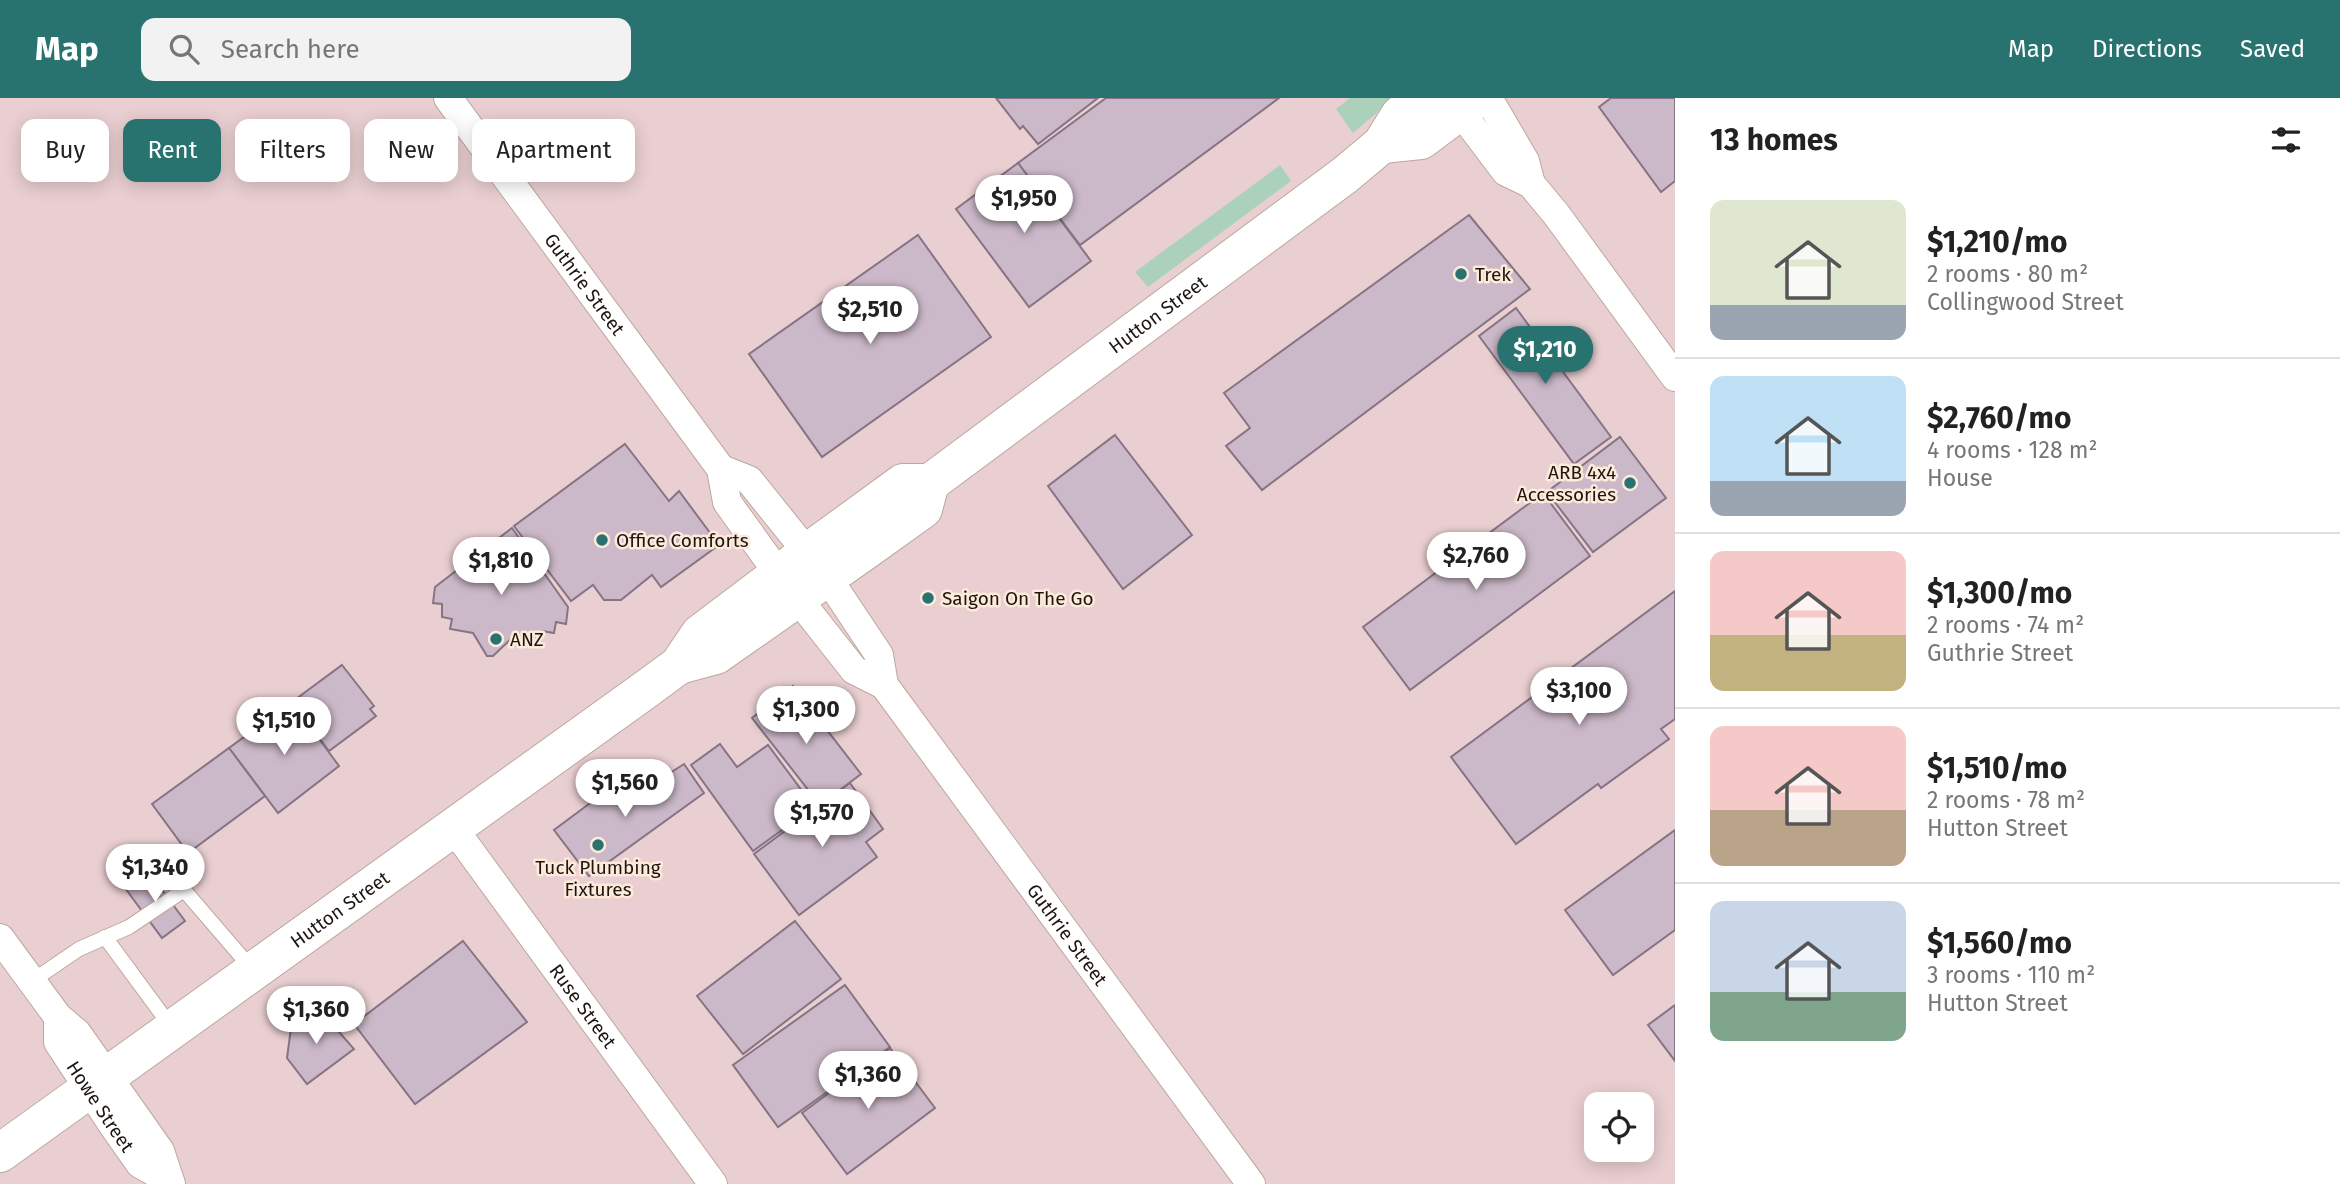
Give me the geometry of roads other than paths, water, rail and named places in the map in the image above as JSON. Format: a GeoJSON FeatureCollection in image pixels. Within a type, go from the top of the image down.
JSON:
{"type":"FeatureCollection","features":[{"type":"Feature","properties":{"kind":"main road","name":"Hutton Street"},"geometry":{"type":"LineString","coordinates":[[0,1153],[679,665],[700,634],[803,576],[903,483],[930,483],[1345,175],[1382,144],[1400,115],[1423,98]]}},
{"type":"Feature","properties":{"kind":"main road"},"geometry":{"type":"LineString","coordinates":[[1382,144],[1421,140],[1469,101]]}},
{"type":"Feature","properties":{"kind":"street","name":"Guthrie Street"},"geometry":{"type":"LineString","coordinates":[[448,98],[721,469],[727,502],[879,655],[884,685],[1251,1184]]}},
{"type":"Feature","properties":{"kind":"street"},"geometry":{"type":"LineString","coordinates":[[1469,101],[1506,172],[1531,184],[1675,377]]}},
{"type":"Feature","properties":{"kind":"street","name":"Ruse Street"},"geometry":{"type":"LineString","coordinates":[[454,829],[713,1184]]}},
{"type":"Feature","properties":{"kind":"street","name":"Howe Street"},"geometry":{"type":"LineString","coordinates":[[0,938],[58,1017],[58,1042],[97,1081],[140,1164],[168,1181]]}},
{"type":"Feature","properties":{"kind":"lane"},"geometry":{"type":"LineString","coordinates":[[32,981],[79,949],[129,927],[184,890],[254,972]]}},
{"type":"Feature","properties":{"kind":"lane"},"geometry":{"type":"LineString","coordinates":[[105,937],[172,1028]]}},
{"type":"Feature","properties":{"kind":"place","name":"Trek"},"geometry":{"type":"Point","coordinates":[1461,274]}},
{"type":"Feature","properties":{"kind":"place","name":"ARB 4x4 Accessories"},"geometry":{"type":"Point","coordinates":[1630,483]}},
{"type":"Feature","properties":{"kind":"place","name":"Office Comforts"},"geometry":{"type":"Point","coordinates":[602,540]}},
{"type":"Feature","properties":{"kind":"place","name":"Saigon On The Go"},"geometry":{"type":"Point","coordinates":[928,598]}},
{"type":"Feature","properties":{"kind":"place","name":"ANZ"},"geometry":{"type":"Point","coordinates":[496,639]}},
{"type":"Feature","properties":{"kind":"place","name":"Tuck Plumbing Fixtures"},"geometry":{"type":"Point","coordinates":[598,845]}}]}
